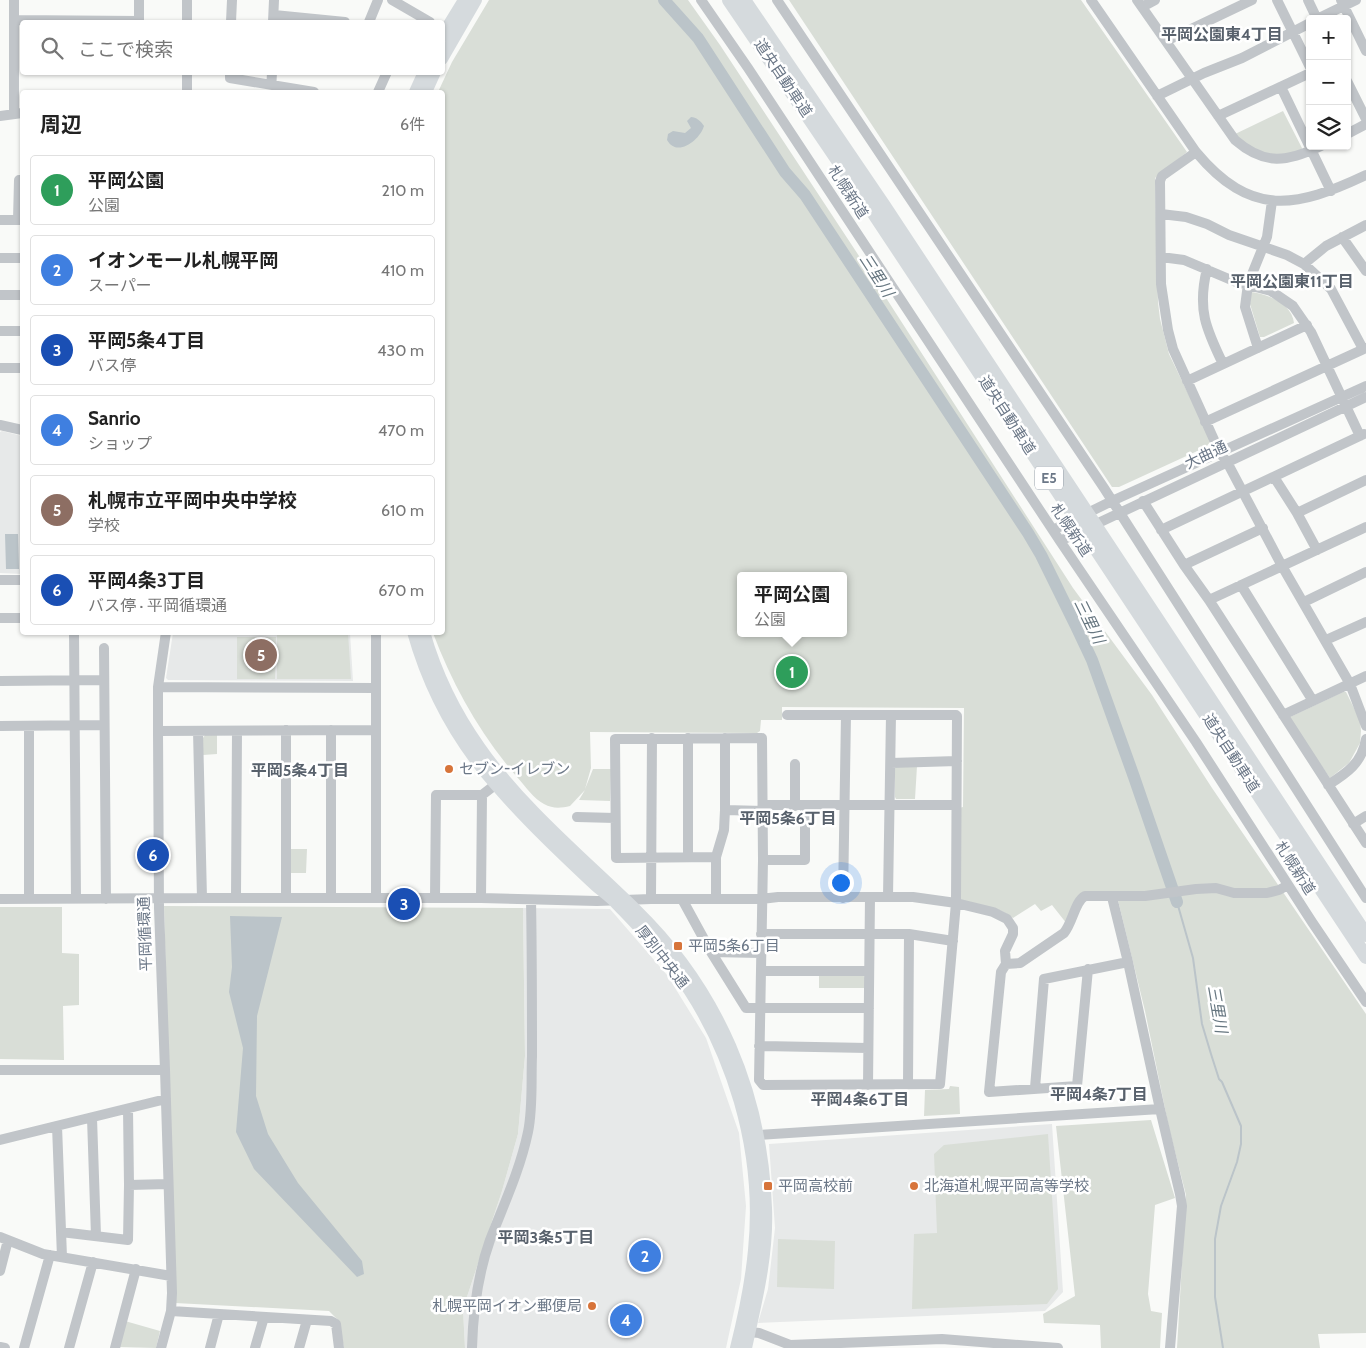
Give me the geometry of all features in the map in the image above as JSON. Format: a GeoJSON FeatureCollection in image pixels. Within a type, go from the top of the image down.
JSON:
{"type":"FeatureCollection","features":[{"type":"Feature","properties":{"kind":"highway","name":"道央自動車道"},"geometry":{"type":"LineString","coordinates":[[729,0],[873,212],[1366,957]]}},
{"type":"Feature","properties":{"kind":"highway","name":"道央自動車道"},"geometry":{"type":"LineString","coordinates":[[744,0],[901,231],[1366,935]]}},
{"type":"Feature","properties":{"kind":"main road"},"geometry":{"type":"LineString","coordinates":[[446,34],[464,0]]}},
{"type":"Feature","properties":{"kind":"main road"},"geometry":{"type":"LineString","coordinates":[[446,34],[476,0]]}},
{"type":"Feature","properties":{"kind":"main road"},"geometry":{"type":"LineString","coordinates":[[416,90],[423,75]]}},
{"type":"Feature","properties":{"kind":"main road"},"geometry":{"type":"LineString","coordinates":[[427,90],[434,75]]}},
{"type":"Feature","properties":{"kind":"main road","name":"厚別中央通"},"geometry":{"type":"LineString","coordinates":[[414,635],[424,665],[444,710],[468,749],[495,785],[528,820],[664,940],[686,968],[709,1004],[732,1047],[743,1077],[759,1136],[766,1209],[764,1258],[758,1299],[746,1348]]}},
{"type":"Feature","properties":{"kind":"main road","name":"厚別中央通"},"geometry":{"type":"LineString","coordinates":[[425,635],[447,693],[464,724],[489,761],[619,900],[674,968],[695,1001],[723,1052],[744,1115],[751,1150],[756,1206],[754,1250],[736,1348]]}},
{"type":"Feature","properties":{"kind":"street"},"geometry":{"type":"LineString","coordinates":[[0,116],[18,114],[18,59],[14,0]]}},
{"type":"Feature","properties":{"kind":"street"},"geometry":{"type":"LineString","coordinates":[[139,0],[139,20]]}},
{"type":"Feature","properties":{"kind":"street"},"geometry":{"type":"LineString","coordinates":[[187,0],[187,20]]}},
{"type":"Feature","properties":{"kind":"street"},"geometry":{"type":"LineString","coordinates":[[231,20],[232,0]]}},
{"type":"Feature","properties":{"kind":"street"},"geometry":{"type":"LineString","coordinates":[[274,0],[273,19],[297,20]]}},
{"type":"Feature","properties":{"kind":"street"},"geometry":{"type":"LineString","coordinates":[[370,20],[378,0]]}},
{"type":"Feature","properties":{"kind":"street"},"geometry":{"type":"LineString","coordinates":[[392,0],[413,18]]}},
{"type":"Feature","properties":{"kind":"street","name":"札幌新道"},"geometry":{"type":"LineString","coordinates":[[701,0],[748,68],[1060,541],[1196,742],[1366,1002]]}},
{"type":"Feature","properties":{"kind":"street"},"geometry":{"type":"LineString","coordinates":[[777,0],[1119,512],[1366,898]]}},
{"type":"Feature","properties":{"kind":"street"},"geometry":{"type":"LineString","coordinates":[[1091,0],[1196,152],[1227,183],[1247,194],[1272,201],[1299,200],[1331,191],[1366,175]]}},
{"type":"Feature","properties":{"kind":"street"},"geometry":{"type":"LineString","coordinates":[[1155,0],[1139,3],[1235,140],[1247,151],[1260,157],[1276,160],[1297,157],[1312,150]]}},
{"type":"Feature","properties":{"kind":"street"},"geometry":{"type":"LineString","coordinates":[[1166,41],[1252,0]]}},
{"type":"Feature","properties":{"kind":"street"},"geometry":{"type":"LineString","coordinates":[[1277,0],[1307,60]]}},
{"type":"Feature","properties":{"kind":"street"},"geometry":{"type":"LineString","coordinates":[[1308,0],[1315,15]]}},
{"type":"Feature","properties":{"kind":"street"},"geometry":{"type":"LineString","coordinates":[[1323,15],[1343,2],[1356,0]]}},
{"type":"Feature","properties":{"kind":"street"},"geometry":{"type":"LineString","coordinates":[[1343,2],[1366,52]]}},
{"type":"Feature","properties":{"kind":"street"},"geometry":{"type":"LineString","coordinates":[[14,20],[20,20]]}},
{"type":"Feature","properties":{"kind":"street"},"geometry":{"type":"LineString","coordinates":[[1157,96],[1192,78],[1242,58],[1306,24]]}},
{"type":"Feature","properties":{"kind":"street"},"geometry":{"type":"LineString","coordinates":[[187,75],[187,90]]}},
{"type":"Feature","properties":{"kind":"street"},"geometry":{"type":"LineString","coordinates":[[230,75],[230,78],[272,88],[293,90]]}},
{"type":"Feature","properties":{"kind":"street"},"geometry":{"type":"LineString","coordinates":[[272,75],[272,88]]}},
{"type":"Feature","properties":{"kind":"street"},"geometry":{"type":"LineString","coordinates":[[379,90],[386,75]]}},
{"type":"Feature","properties":{"kind":"street"},"geometry":{"type":"LineString","coordinates":[[1218,116],[1306,75]]}},
{"type":"Feature","properties":{"kind":"street"},"geometry":{"type":"LineString","coordinates":[[1281,87],[1306,131]]}},
{"type":"Feature","properties":{"kind":"street"},"geometry":{"type":"LineString","coordinates":[[1351,89],[1366,119]]}},
{"type":"Feature","properties":{"kind":"street"},"geometry":{"type":"LineString","coordinates":[[1351,132],[1366,124]]}},
{"type":"Feature","properties":{"kind":"street"},"geometry":{"type":"LineString","coordinates":[[1317,150],[1331,191]]}},
{"type":"Feature","properties":{"kind":"street"},"geometry":{"type":"LineString","coordinates":[[1196,152],[1162,176],[1160,181],[1162,284],[1168,330],[1173,348],[1220,453],[1227,462],[1282,566],[1350,684],[1366,726]]}},
{"type":"Feature","properties":{"kind":"street"},"geometry":{"type":"LineString","coordinates":[[0,220],[20,220],[18,180],[20,180]]}},
{"type":"Feature","properties":{"kind":"street"},"geometry":{"type":"LineString","coordinates":[[1258,348],[1245,308],[1248,284],[1267,236],[1272,201]]}},
{"type":"Feature","properties":{"kind":"street"},"geometry":{"type":"LineString","coordinates":[[1161,214],[1186,217],[1287,255],[1304,264],[1331,289],[1365,349],[1205,422]]}},
{"type":"Feature","properties":{"kind":"street"},"geometry":{"type":"LineString","coordinates":[[1304,264],[1326,246],[1366,225]]}},
{"type":"Feature","properties":{"kind":"street"},"geometry":{"type":"LineString","coordinates":[[1342,237],[1366,271]]}},
{"type":"Feature","properties":{"kind":"street"},"geometry":{"type":"LineString","coordinates":[[1161,257],[1184,260],[1236,282],[1271,291],[1293,306],[1307,325],[1343,401],[1363,435],[1161,530]]}},
{"type":"Feature","properties":{"kind":"street"},"geometry":{"type":"LineString","coordinates":[[0,258],[20,258]]}},
{"type":"Feature","properties":{"kind":"street"},"geometry":{"type":"LineString","coordinates":[[1206,269],[1202,307],[1208,332],[1223,364]]}},
{"type":"Feature","properties":{"kind":"street"},"geometry":{"type":"LineString","coordinates":[[0,295],[20,295]]}},
{"type":"Feature","properties":{"kind":"street"},"geometry":{"type":"LineString","coordinates":[[1187,381],[1307,325]]}},
{"type":"Feature","properties":{"kind":"street"},"geometry":{"type":"LineString","coordinates":[[0,331],[20,331]]}},
{"type":"Feature","properties":{"kind":"street"},"geometry":{"type":"LineString","coordinates":[[0,368],[20,368]]}},
{"type":"Feature","properties":{"kind":"street","name":"大曲通"},"geometry":{"type":"LineString","coordinates":[[1060,541],[1227,462],[1343,401],[1366,386]]}},
{"type":"Feature","properties":{"kind":"street","name":"大曲通"},"geometry":{"type":"LineString","coordinates":[[1053,530],[1220,453],[1343,401],[1366,397]]}},
{"type":"Feature","properties":{"kind":"street"},"geometry":{"type":"LineString","coordinates":[[0,424],[20,429]]}},
{"type":"Feature","properties":{"kind":"street"},"geometry":{"type":"LineString","coordinates":[[1274,477],[1297,513],[1317,550]]}},
{"type":"Feature","properties":{"kind":"street"},"geometry":{"type":"LineString","coordinates":[[1297,513],[1366,480]]}},
{"type":"Feature","properties":{"kind":"street"},"geometry":{"type":"LineString","coordinates":[[1143,501],[1366,843]]}},
{"type":"Feature","properties":{"kind":"street"},"geometry":{"type":"LineString","coordinates":[[1209,600],[1366,527]]}},
{"type":"Feature","properties":{"kind":"street"},"geometry":{"type":"LineString","coordinates":[[1184,565],[1262,528]]}},
{"type":"Feature","properties":{"kind":"street"},"geometry":{"type":"LineString","coordinates":[[1304,602],[1366,572]]}},
{"type":"Feature","properties":{"kind":"street"},"geometry":{"type":"LineString","coordinates":[[0,580],[20,580]]}},
{"type":"Feature","properties":{"kind":"street"},"geometry":{"type":"LineString","coordinates":[[1241,586],[1313,701]]}},
{"type":"Feature","properties":{"kind":"street"},"geometry":{"type":"LineString","coordinates":[[0,618],[20,618]]}},
{"type":"Feature","properties":{"kind":"street"},"geometry":{"type":"LineString","coordinates":[[1326,640],[1366,622]]}},
{"type":"Feature","properties":{"kind":"street"},"geometry":{"type":"LineString","coordinates":[[74,635],[76,900]]}},
{"type":"Feature","properties":{"kind":"street","name":"平岡循環通"},"geometry":{"type":"LineString","coordinates":[[161,1348],[170,1311],[171,1276],[158,898],[158,687],[166,635]]}},
{"type":"Feature","properties":{"kind":"street"},"geometry":{"type":"LineString","coordinates":[[376,635],[376,898]]}},
{"type":"Feature","properties":{"kind":"street"},"geometry":{"type":"LineString","coordinates":[[104,648],[106,899]]}},
{"type":"Feature","properties":{"kind":"street"},"geometry":{"type":"LineString","coordinates":[[1282,715],[1366,676]]}},
{"type":"Feature","properties":{"kind":"street"},"geometry":{"type":"LineString","coordinates":[[0,681],[104,680]]}},
{"type":"Feature","properties":{"kind":"street"},"geometry":{"type":"LineString","coordinates":[[158,687],[376,688]]}},
{"type":"Feature","properties":{"kind":"street"},"geometry":{"type":"LineString","coordinates":[[716,857],[616,858],[616,739],[762,738],[763,860],[759,1080],[762,1085],[940,1084],[956,903],[956,715],[787,715]]}},
{"type":"Feature","properties":{"kind":"street"},"geometry":{"type":"LineString","coordinates":[[888,897],[891,715]]}},
{"type":"Feature","properties":{"kind":"street"},"geometry":{"type":"LineString","coordinates":[[843,898],[846,716]]}},
{"type":"Feature","properties":{"kind":"street"},"geometry":{"type":"LineString","coordinates":[[0,726],[104,725]]}},
{"type":"Feature","properties":{"kind":"street"},"geometry":{"type":"LineString","coordinates":[[29,726],[29,899]]}},
{"type":"Feature","properties":{"kind":"street"},"geometry":{"type":"LineString","coordinates":[[198,730],[202,898]]}},
{"type":"Feature","properties":{"kind":"street"},"geometry":{"type":"LineString","coordinates":[[286,730],[286,898]]}},
{"type":"Feature","properties":{"kind":"street"},"geometry":{"type":"LineString","coordinates":[[331,730],[331,898]]}},
{"type":"Feature","properties":{"kind":"street"},"geometry":{"type":"LineString","coordinates":[[158,731],[376,730]]}},
{"type":"Feature","properties":{"kind":"street"},"geometry":{"type":"LineString","coordinates":[[236,898],[237,731]]}},
{"type":"Feature","properties":{"kind":"street"},"geometry":{"type":"LineString","coordinates":[[651,899],[652,738]]}},
{"type":"Feature","properties":{"kind":"street"},"geometry":{"type":"LineString","coordinates":[[688,738],[688,857]]}},
{"type":"Feature","properties":{"kind":"street"},"geometry":{"type":"LineString","coordinates":[[716,899],[716,857],[724,830],[726,810],[725,738]]}},
{"type":"Feature","properties":{"kind":"street"},"geometry":{"type":"LineString","coordinates":[[1328,785],[1355,766],[1362,755],[1366,739]]}},
{"type":"Feature","properties":{"kind":"street"},"geometry":{"type":"LineString","coordinates":[[891,763],[957,761]]}},
{"type":"Feature","properties":{"kind":"street"},"geometry":{"type":"LineString","coordinates":[[794,806],[795,764]]}},
{"type":"Feature","properties":{"kind":"street"},"geometry":{"type":"LineString","coordinates":[[435,898],[436,795],[482,795],[495,785]]}},
{"type":"Feature","properties":{"kind":"street"},"geometry":{"type":"LineString","coordinates":[[481,898],[482,795]]}},
{"type":"Feature","properties":{"kind":"street"},"geometry":{"type":"LineString","coordinates":[[726,810],[794,806],[956,805]]}},
{"type":"Feature","properties":{"kind":"street"},"geometry":{"type":"LineString","coordinates":[[763,860],[805,860],[805,806]]}},
{"type":"Feature","properties":{"kind":"street"},"geometry":{"type":"LineString","coordinates":[[1353,824],[1366,816]]}},
{"type":"Feature","properties":{"kind":"street"},"geometry":{"type":"LineString","coordinates":[[577,817],[615,818]]}},
{"type":"Feature","properties":{"kind":"street"},"geometry":{"type":"LineString","coordinates":[[1006,964],[1020,963],[1064,933],[1069,927],[1080,899],[1085,896],[1160,895],[1216,888],[1234,893],[1266,893],[1279,890],[1288,885]]}},
{"type":"Feature","properties":{"kind":"street"},"geometry":{"type":"LineString","coordinates":[[868,1085],[870,897]]}},
{"type":"Feature","properties":{"kind":"street"},"geometry":{"type":"LineString","coordinates":[[0,899],[481,898],[619,900],[888,897],[956,903],[993,912],[1007,919],[1012,928],[1013,934],[1005,951],[1006,964],[1001,972],[989,1092],[1077,1086],[1088,969]]}},
{"type":"Feature","properties":{"kind":"street"},"geometry":{"type":"LineString","coordinates":[[1112,897],[1182,1206],[1170,1348]]}},
{"type":"Feature","properties":{"kind":"street"},"geometry":{"type":"LineString","coordinates":[[682,899],[711,952],[746,1008],[869,1008]]}},
{"type":"Feature","properties":{"kind":"street"},"geometry":{"type":"LineString","coordinates":[[472,1348],[473,1322],[480,1277],[490,1241],[522,1158],[529,1129],[532,1027],[531,900]]}},
{"type":"Feature","properties":{"kind":"street"},"geometry":{"type":"LineString","coordinates":[[761,934],[909,934],[953,941]]}},
{"type":"Feature","properties":{"kind":"street"},"geometry":{"type":"LineString","coordinates":[[908,1084],[909,934]]}},
{"type":"Feature","properties":{"kind":"street"},"geometry":{"type":"LineString","coordinates":[[711,952],[761,953]]}},
{"type":"Feature","properties":{"kind":"street"},"geometry":{"type":"LineString","coordinates":[[1035,1088],[1044,979],[1128,962]]}},
{"type":"Feature","properties":{"kind":"street"},"geometry":{"type":"LineString","coordinates":[[761,971],[870,971]]}},
{"type":"Feature","properties":{"kind":"street"},"geometry":{"type":"LineString","coordinates":[[760,1046],[868,1048]]}},
{"type":"Feature","properties":{"kind":"street"},"geometry":{"type":"LineString","coordinates":[[0,1070],[165,1070]]}},
{"type":"Feature","properties":{"kind":"street"},"geometry":{"type":"LineString","coordinates":[[0,1140],[166,1100]]}},
{"type":"Feature","properties":{"kind":"street"},"geometry":{"type":"LineString","coordinates":[[759,1136],[1160,1108]]}},
{"type":"Feature","properties":{"kind":"street"},"geometry":{"type":"LineString","coordinates":[[61,1232],[128,1240],[128,1109]]}},
{"type":"Feature","properties":{"kind":"street"},"geometry":{"type":"LineString","coordinates":[[92,1118],[96,1236]]}},
{"type":"Feature","properties":{"kind":"street"},"geometry":{"type":"LineString","coordinates":[[57,1126],[62,1257]]}},
{"type":"Feature","properties":{"kind":"street"},"geometry":{"type":"LineString","coordinates":[[129,1185],[168,1184]]}},
{"type":"Feature","properties":{"kind":"street"},"geometry":{"type":"LineString","coordinates":[[0,1271],[4,1238],[50,1255],[171,1276]]}},
{"type":"Feature","properties":{"kind":"street"},"geometry":{"type":"LineString","coordinates":[[24,1348],[50,1255]]}},
{"type":"Feature","properties":{"kind":"street"},"geometry":{"type":"LineString","coordinates":[[69,1348],[93,1262]]}},
{"type":"Feature","properties":{"kind":"street"},"geometry":{"type":"LineString","coordinates":[[115,1348],[136,1269]]}},
{"type":"Feature","properties":{"kind":"street"},"geometry":{"type":"LineString","coordinates":[[170,1311],[331,1321],[336,1324],[338,1348]]}},
{"type":"Feature","properties":{"kind":"street"},"geometry":{"type":"LineString","coordinates":[[210,1348],[219,1314]]}},
{"type":"Feature","properties":{"kind":"street"},"geometry":{"type":"LineString","coordinates":[[255,1348],[264,1317]]}},
{"type":"Feature","properties":{"kind":"street"},"geometry":{"type":"LineString","coordinates":[[299,1348],[307,1320]]}},
{"type":"Feature","properties":{"kind":"street"},"geometry":{"type":"LineString","coordinates":[[750,1332],[759,1333],[791,1347],[942,1343],[1058,1348]]}},
{"type":"Feature","properties":{"kind":"street"},"geometry":{"type":"LineString","coordinates":[[0,1347],[5,1348]]}},
{"type":"Feature","properties":{"kind":"shaded area"},"geometry":{"type":"Polygon","coordinates":[[[489,0],[688,0],[720,45],[861,259],[1073,588],[1152,695],[1212,788],[1366,1014],[1366,1333],[1318,1334],[1320,1348],[1177,1348],[1186,1195],[1116,892],[1092,892],[1067,924],[1052,905],[1041,911],[1035,904],[1013,918],[995,908],[960,901],[959,808],[963,807],[964,708],[782,707],[782,720],[761,720],[760,731],[757,733],[590,732],[591,768],[585,789],[593,769],[611,769],[610,801],[579,800],[585,790],[570,806],[560,808],[547,806],[540,802],[491,744],[479,727],[449,672],[434,635],[445,635],[445,90],[439,90],[452,62],[489,0]]]}},
{"type":"Feature","properties":{"kind":"shaded area"},"geometry":{"type":"Polygon","coordinates":[[[789,0],[1081,0],[1187,152],[1155,178],[1158,302],[1160,319],[1169,354],[1211,441],[1206,447],[1119,487],[1112,487],[789,0]]]}},
{"type":"Feature","properties":{"kind":"shaded area"},"geometry":{"type":"Polygon","coordinates":[[[1283,111],[1302,148],[1301,152],[1264,156],[1233,135],[1283,111]]]}},
{"type":"Feature","properties":{"kind":"shaded area"},"geometry":{"type":"Polygon","coordinates":[[[691,117],[700,121],[704,126],[698,137],[682,147],[671,145],[667,140],[668,134],[673,131],[685,133],[691,128],[687,121],[691,117]]]}},
{"type":"Feature","properties":{"kind":"shaded area"},"geometry":{"type":"Polygon","coordinates":[[[1251,292],[1271,297],[1284,305],[1289,310],[1294,323],[1264,337],[1260,337],[1250,304],[1251,292]]]}},
{"type":"Feature","properties":{"kind":"shaded area"},"geometry":{"type":"Polygon","coordinates":[[[0,432],[20,436],[20,574],[0,573],[0,432]]]}},
{"type":"Feature","properties":{"kind":"shaded area"},"geometry":{"type":"Polygon","coordinates":[[[5,534],[18,534],[19,569],[6,569],[5,534]]]}},
{"type":"Feature","properties":{"kind":"shaded area"},"geometry":{"type":"Polygon","coordinates":[[[173,635],[350,635],[353,681],[168,680],[166,678],[173,635]]]}},
{"type":"Feature","properties":{"kind":"shaded area"},"geometry":{"type":"Polygon","coordinates":[[[277,635],[348,635],[351,679],[277,679],[277,635]]]}},
{"type":"Feature","properties":{"kind":"shaded area"},"geometry":{"type":"Polygon","coordinates":[[[237,637],[276,637],[275,679],[237,679],[237,637]]]}},
{"type":"Feature","properties":{"kind":"shaded area"},"geometry":{"type":"Polygon","coordinates":[[[1346,692],[1360,720],[1360,743],[1349,763],[1330,778],[1288,718],[1346,692]]]}},
{"type":"Feature","properties":{"kind":"shaded area"},"geometry":{"type":"Polygon","coordinates":[[[205,735],[217,735],[217,754],[203,755],[203,738],[205,735]]]}},
{"type":"Feature","properties":{"kind":"shaded area"},"geometry":{"type":"Polygon","coordinates":[[[897,766],[917,766],[915,799],[896,799],[895,768],[897,766]]]}},
{"type":"Feature","properties":{"kind":"shaded area"},"geometry":{"type":"Polygon","coordinates":[[[288,849],[307,849],[306,873],[288,873],[288,849]]]}},
{"type":"Feature","properties":{"kind":"shaded area"},"geometry":{"type":"Polygon","coordinates":[[[164,906],[523,908],[525,1056],[518,1134],[502,1191],[463,1309],[465,1348],[344,1348],[339,1321],[329,1311],[175,1303],[164,906]]]}},
{"type":"Feature","properties":{"kind":"shaded area"},"geometry":{"type":"Polygon","coordinates":[[[0,907],[62,907],[62,953],[79,954],[79,1005],[63,1006],[64,1060],[0,1059],[0,907]]]}},
{"type":"Feature","properties":{"kind":"shaded area"},"geometry":{"type":"Polygon","coordinates":[[[523,908],[610,909],[667,975],[706,1038],[739,1133],[746,1206],[741,1279],[726,1348],[465,1348],[463,1309],[502,1191],[518,1134],[525,1056],[523,908]]]}},
{"type":"Feature","properties":{"kind":"shaded area"},"geometry":{"type":"Polygon","coordinates":[[[230,916],[282,917],[257,1016],[256,1096],[268,1134],[298,1183],[362,1261],[364,1274],[357,1277],[254,1169],[236,1132],[243,1048],[229,992],[232,967],[230,916]]]}},
{"type":"Feature","properties":{"kind":"shaded area"},"geometry":{"type":"Polygon","coordinates":[[[819,975],[863,975],[865,978],[865,988],[819,988],[819,975]]]}},
{"type":"Feature","properties":{"kind":"shaded area"},"geometry":{"type":"Polygon","coordinates":[[[950,1086],[959,1087],[960,1114],[924,1116],[925,1090],[949,1089],[950,1086]]]}},
{"type":"Feature","properties":{"kind":"shaded area"},"geometry":{"type":"Polygon","coordinates":[[[1151,1120],[1175,1198],[1155,1205],[1148,1294],[1151,1311],[1162,1313],[1160,1348],[1101,1348],[1100,1325],[1044,1323],[1043,1314],[1075,1296],[1056,1126],[1151,1120]]]}},
{"type":"Feature","properties":{"kind":"shaded area","name":"北海道札幌平岡高等学校"},"geometry":{"type":"Polygon","coordinates":[[[1052,1124],[1063,1292],[1045,1311],[758,1323],[768,1289],[775,1228],[769,1144],[1052,1124]]]}},
{"type":"Feature","properties":{"kind":"shaded area"},"geometry":{"type":"Polygon","coordinates":[[[1048,1134],[1058,1289],[1047,1304],[912,1309],[914,1234],[937,1233],[934,1154],[944,1145],[1048,1134]]]}},
{"type":"Feature","properties":{"kind":"shaded area"},"geometry":{"type":"Polygon","coordinates":[[[778,1239],[835,1241],[834,1289],[777,1287],[778,1239]]]}},
{"type":"Feature","properties":{"kind":"shaded area"},"geometry":{"type":"Polygon","coordinates":[[[125,1321],[160,1331],[156,1348],[119,1347],[125,1321]]]}},
{"type":"Feature","properties":{"kind":"waterway","name":"三里川"},"geometry":{"type":"LineString","coordinates":[[664,0],[698,38],[785,172],[805,195],[1041,555],[1092,660],[1177,902]]}},
{"type":"Feature","properties":{"kind":"waterway","name":"三里川"},"geometry":{"type":"LineString","coordinates":[[1177,902],[1193,958],[1202,1024],[1219,1079],[1241,1126],[1241,1144],[1237,1162],[1221,1206],[1215,1239],[1215,1297],[1223,1348]]}},
{"type":"Feature","properties":{"kind":"place","name":"札幌市立平岡中央中学校"},"geometry":{"type":"Point","coordinates":[261,655]}},
{"type":"Feature","properties":{"kind":"place","name":"平岡公園"},"geometry":{"type":"Point","coordinates":[792,672]}},
{"type":"Feature","properties":{"kind":"place","name":"セブン-イレブン"},"geometry":{"type":"Point","coordinates":[449,769]}},
{"type":"Feature","properties":{"kind":"place","name":"平岡4条3丁目"},"geometry":{"type":"Point","coordinates":[153,855]}},
{"type":"Feature","properties":{"kind":"place","name":"平岡5条4丁目"},"geometry":{"type":"Point","coordinates":[404,904]}},
{"type":"Feature","properties":{"kind":"place","name":"平岡5条6丁目"},"geometry":{"type":"Point","coordinates":[678,946]}},
{"type":"Feature","properties":{"kind":"place","name":"平岡高校前"},"geometry":{"type":"Point","coordinates":[768,1186]}},
{"type":"Feature","properties":{"kind":"place","name":"北海道札幌平岡高等学校"},"geometry":{"type":"Point","coordinates":[914,1186]}},
{"type":"Feature","properties":{"kind":"place","name":"イオンモール札幌平岡"},"geometry":{"type":"Point","coordinates":[645,1256]}},
{"type":"Feature","properties":{"kind":"place","name":"札幌平岡イオン郵便局"},"geometry":{"type":"Point","coordinates":[592,1306]}},
{"type":"Feature","properties":{"kind":"place","name":"Sanrio"},"geometry":{"type":"Point","coordinates":[626,1320]}},
{"type":"Feature","properties":{"kind":"district","name":"平岡公園東4丁目"},"geometry":{"type":"Point","coordinates":[1222,34]}},
{"type":"Feature","properties":{"kind":"district","name":"平岡公園東11丁目"},"geometry":{"type":"Point","coordinates":[1292,281]}},
{"type":"Feature","properties":{"kind":"district","name":"平岡5条4丁目"},"geometry":{"type":"Point","coordinates":[300,770]}},
{"type":"Feature","properties":{"kind":"district","name":"平岡5条6丁目"},"geometry":{"type":"Point","coordinates":[788,818]}},
{"type":"Feature","properties":{"kind":"district","name":"平岡4条7丁目"},"geometry":{"type":"Point","coordinates":[1099,1094]}},
{"type":"Feature","properties":{"kind":"district","name":"平岡4条6丁目"},"geometry":{"type":"Point","coordinates":[860,1099]}},
{"type":"Feature","properties":{"kind":"district","name":"平岡3条5丁目"},"geometry":{"type":"Point","coordinates":[546,1237]}}]}
